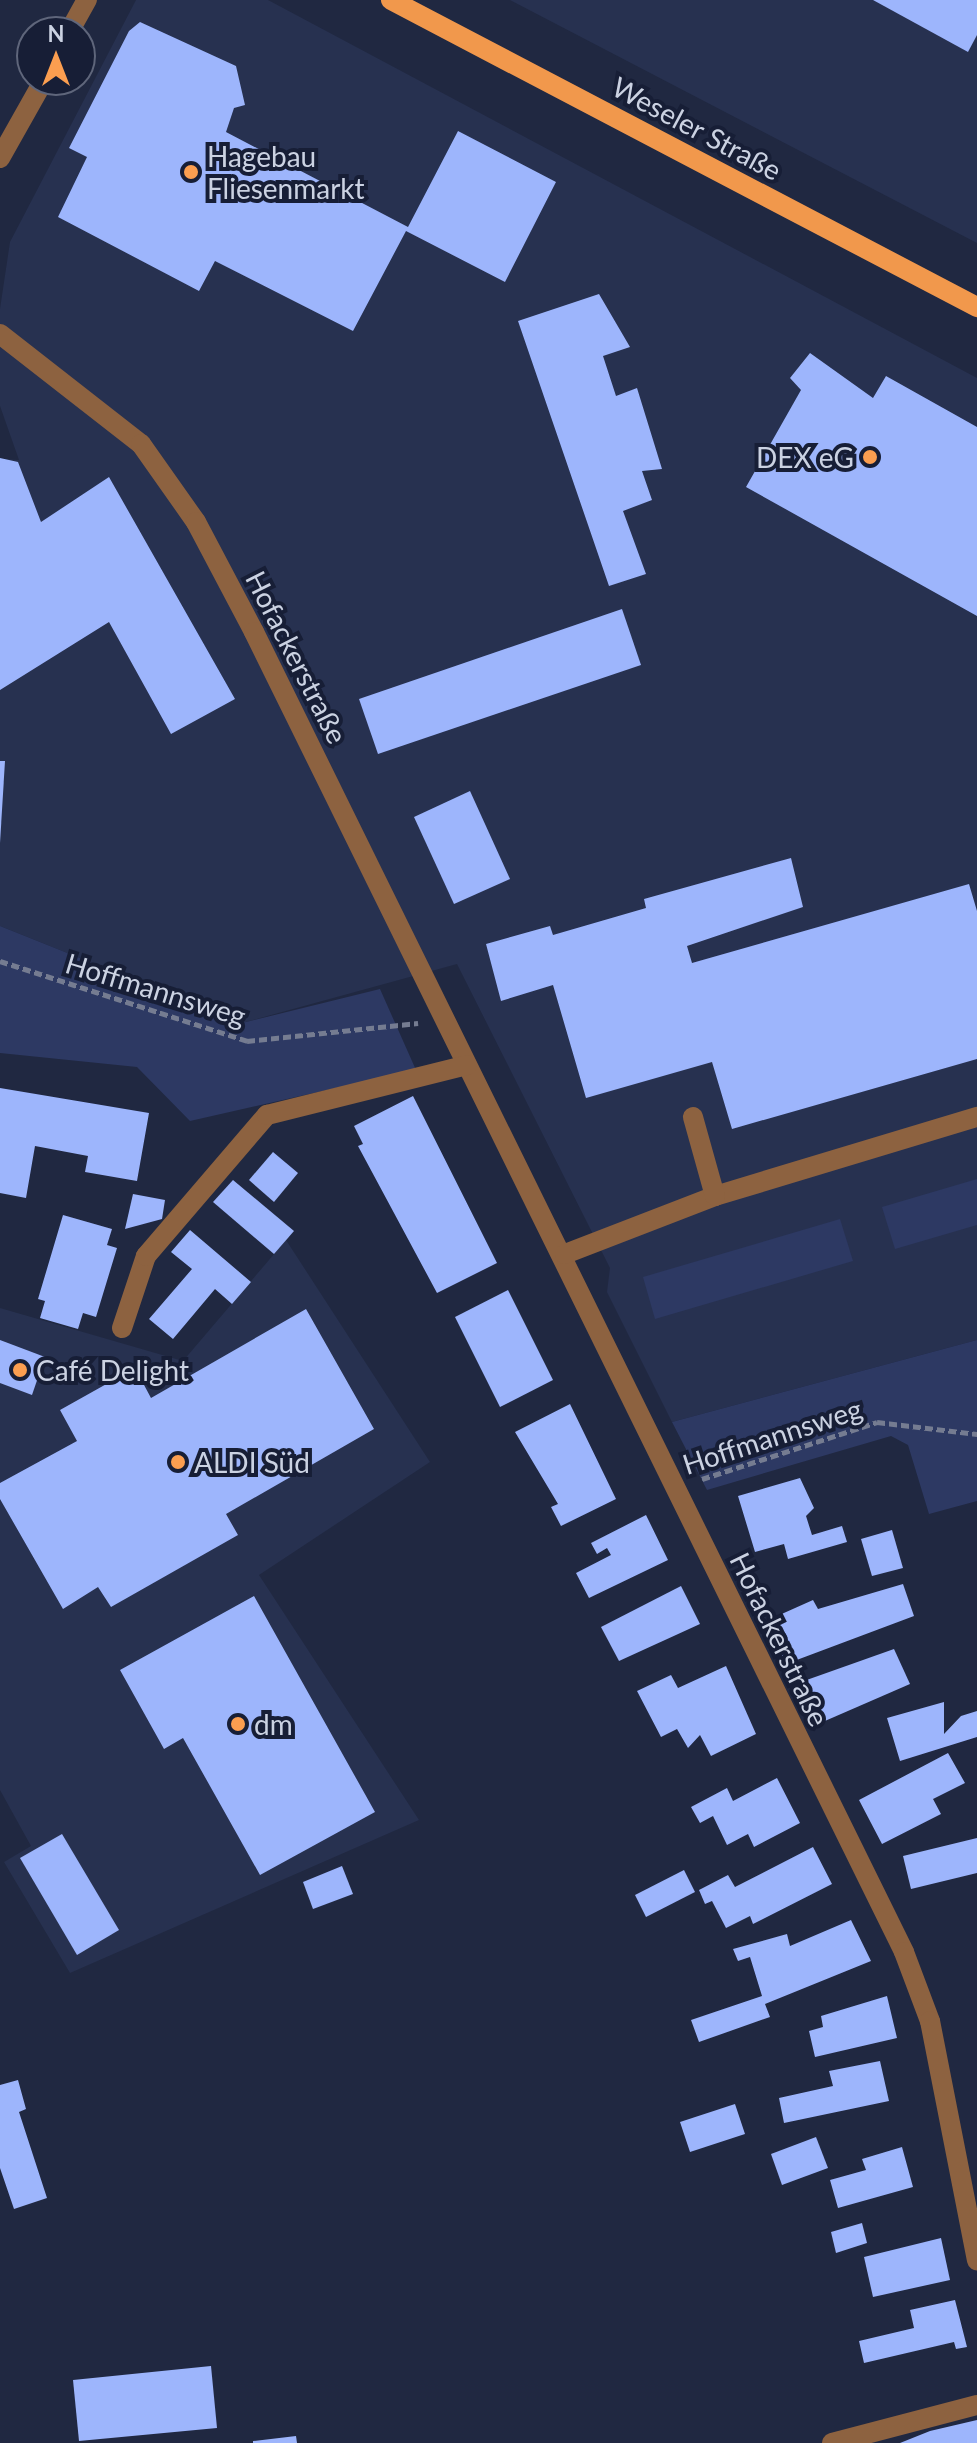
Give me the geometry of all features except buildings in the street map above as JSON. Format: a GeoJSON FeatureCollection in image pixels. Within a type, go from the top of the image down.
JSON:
{"type":"FeatureCollection","features":[{"type":"Feature","properties":{"kind":"main road","name":"Weseler Straße"},"geometry":{"type":"LineString","coordinates":[[391,0],[977,307]]}},
{"type":"Feature","properties":{"kind":"street"},"geometry":{"type":"LineString","coordinates":[[0,158],[35,96]]}},
{"type":"Feature","properties":{"kind":"street","name":"Hofackerstraße"},"geometry":{"type":"LineString","coordinates":[[0,334],[141,444],[196,522],[467,1065],[565,1254],[674,1488],[904,1952],[930,2021],[977,2260]]}},
{"type":"Feature","properties":{"kind":"street"},"geometry":{"type":"LineString","coordinates":[[122,1328],[146,1256],[267,1115],[467,1065]]}},
{"type":"Feature","properties":{"kind":"street"},"geometry":{"type":"LineString","coordinates":[[693,1117],[715,1196]]}},
{"type":"Feature","properties":{"kind":"street"},"geometry":{"type":"LineString","coordinates":[[565,1254],[715,1196],[977,1117]]}},
{"type":"Feature","properties":{"kind":"street"},"geometry":{"type":"LineString","coordinates":[[832,2443],[977,2405]]}},
{"type":"Feature","properties":{"kind":"path","name":"Hoffmannsweg"},"geometry":{"type":"LineString","coordinates":[[0,961],[247,1041],[446,1020]]}},
{"type":"Feature","properties":{"kind":"path","name":"Hoffmannsweg"},"geometry":{"type":"LineString","coordinates":[[674,1488],[877,1422],[977,1434]]}},
{"type":"Feature","properties":{"kind":"shaded area"},"geometry":{"type":"Polygon","coordinates":[[[136,0],[268,0],[977,378],[977,1340],[672,1422],[607,1292],[610,1268],[457,964],[242,1023],[0,926],[0,459],[19,460],[0,406],[0,309],[10,242],[86,96],[96,96],[96,77],[136,0]]]}},
{"type":"Feature","properties":{"kind":"shaded area"},"geometry":{"type":"Polygon","coordinates":[[[510,0],[977,0],[977,243],[510,0]]]}},
{"type":"Feature","properties":{"kind":"shaded area"},"geometry":{"type":"Polygon","coordinates":[[[0,926],[242,1023],[380,989],[416,1070],[190,1121],[137,1067],[0,1053],[0,926]]]}},
{"type":"Feature","properties":{"kind":"shaded area"},"geometry":{"type":"Polygon","coordinates":[[[977,1179],[977,1225],[895,1249],[882,1207],[977,1179]]]}},
{"type":"Feature","properties":{"kind":"shaded area"},"geometry":{"type":"Polygon","coordinates":[[[840,1219],[853,1261],[655,1319],[643,1277],[840,1219]]]}},
{"type":"Feature","properties":{"kind":"shaded area"},"geometry":{"type":"Polygon","coordinates":[[[286,1240],[430,1462],[259,1575],[419,1820],[70,1973],[4,1862],[31,1846],[0,1790],[0,1308],[183,1361],[286,1240]]]}},
{"type":"Feature","properties":{"kind":"shaded area"},"geometry":{"type":"Polygon","coordinates":[[[977,1340],[977,1501],[929,1514],[908,1445],[891,1436],[707,1490],[672,1422],[977,1340]]]}},
{"type":"Feature","properties":{"kind":"place","name":"Hagebau Fliesenmarkt"},"geometry":{"type":"Point","coordinates":[191,172]}},
{"type":"Feature","properties":{"kind":"place","name":"DEX eG"},"geometry":{"type":"Point","coordinates":[870,457]}},
{"type":"Feature","properties":{"kind":"place","name":"Café Delight"},"geometry":{"type":"Point","coordinates":[20,1370]}},
{"type":"Feature","properties":{"kind":"place","name":"ALDI Süd"},"geometry":{"type":"Point","coordinates":[178,1462]}},
{"type":"Feature","properties":{"kind":"place","name":"dm"},"geometry":{"type":"Point","coordinates":[238,1724]}}]}
